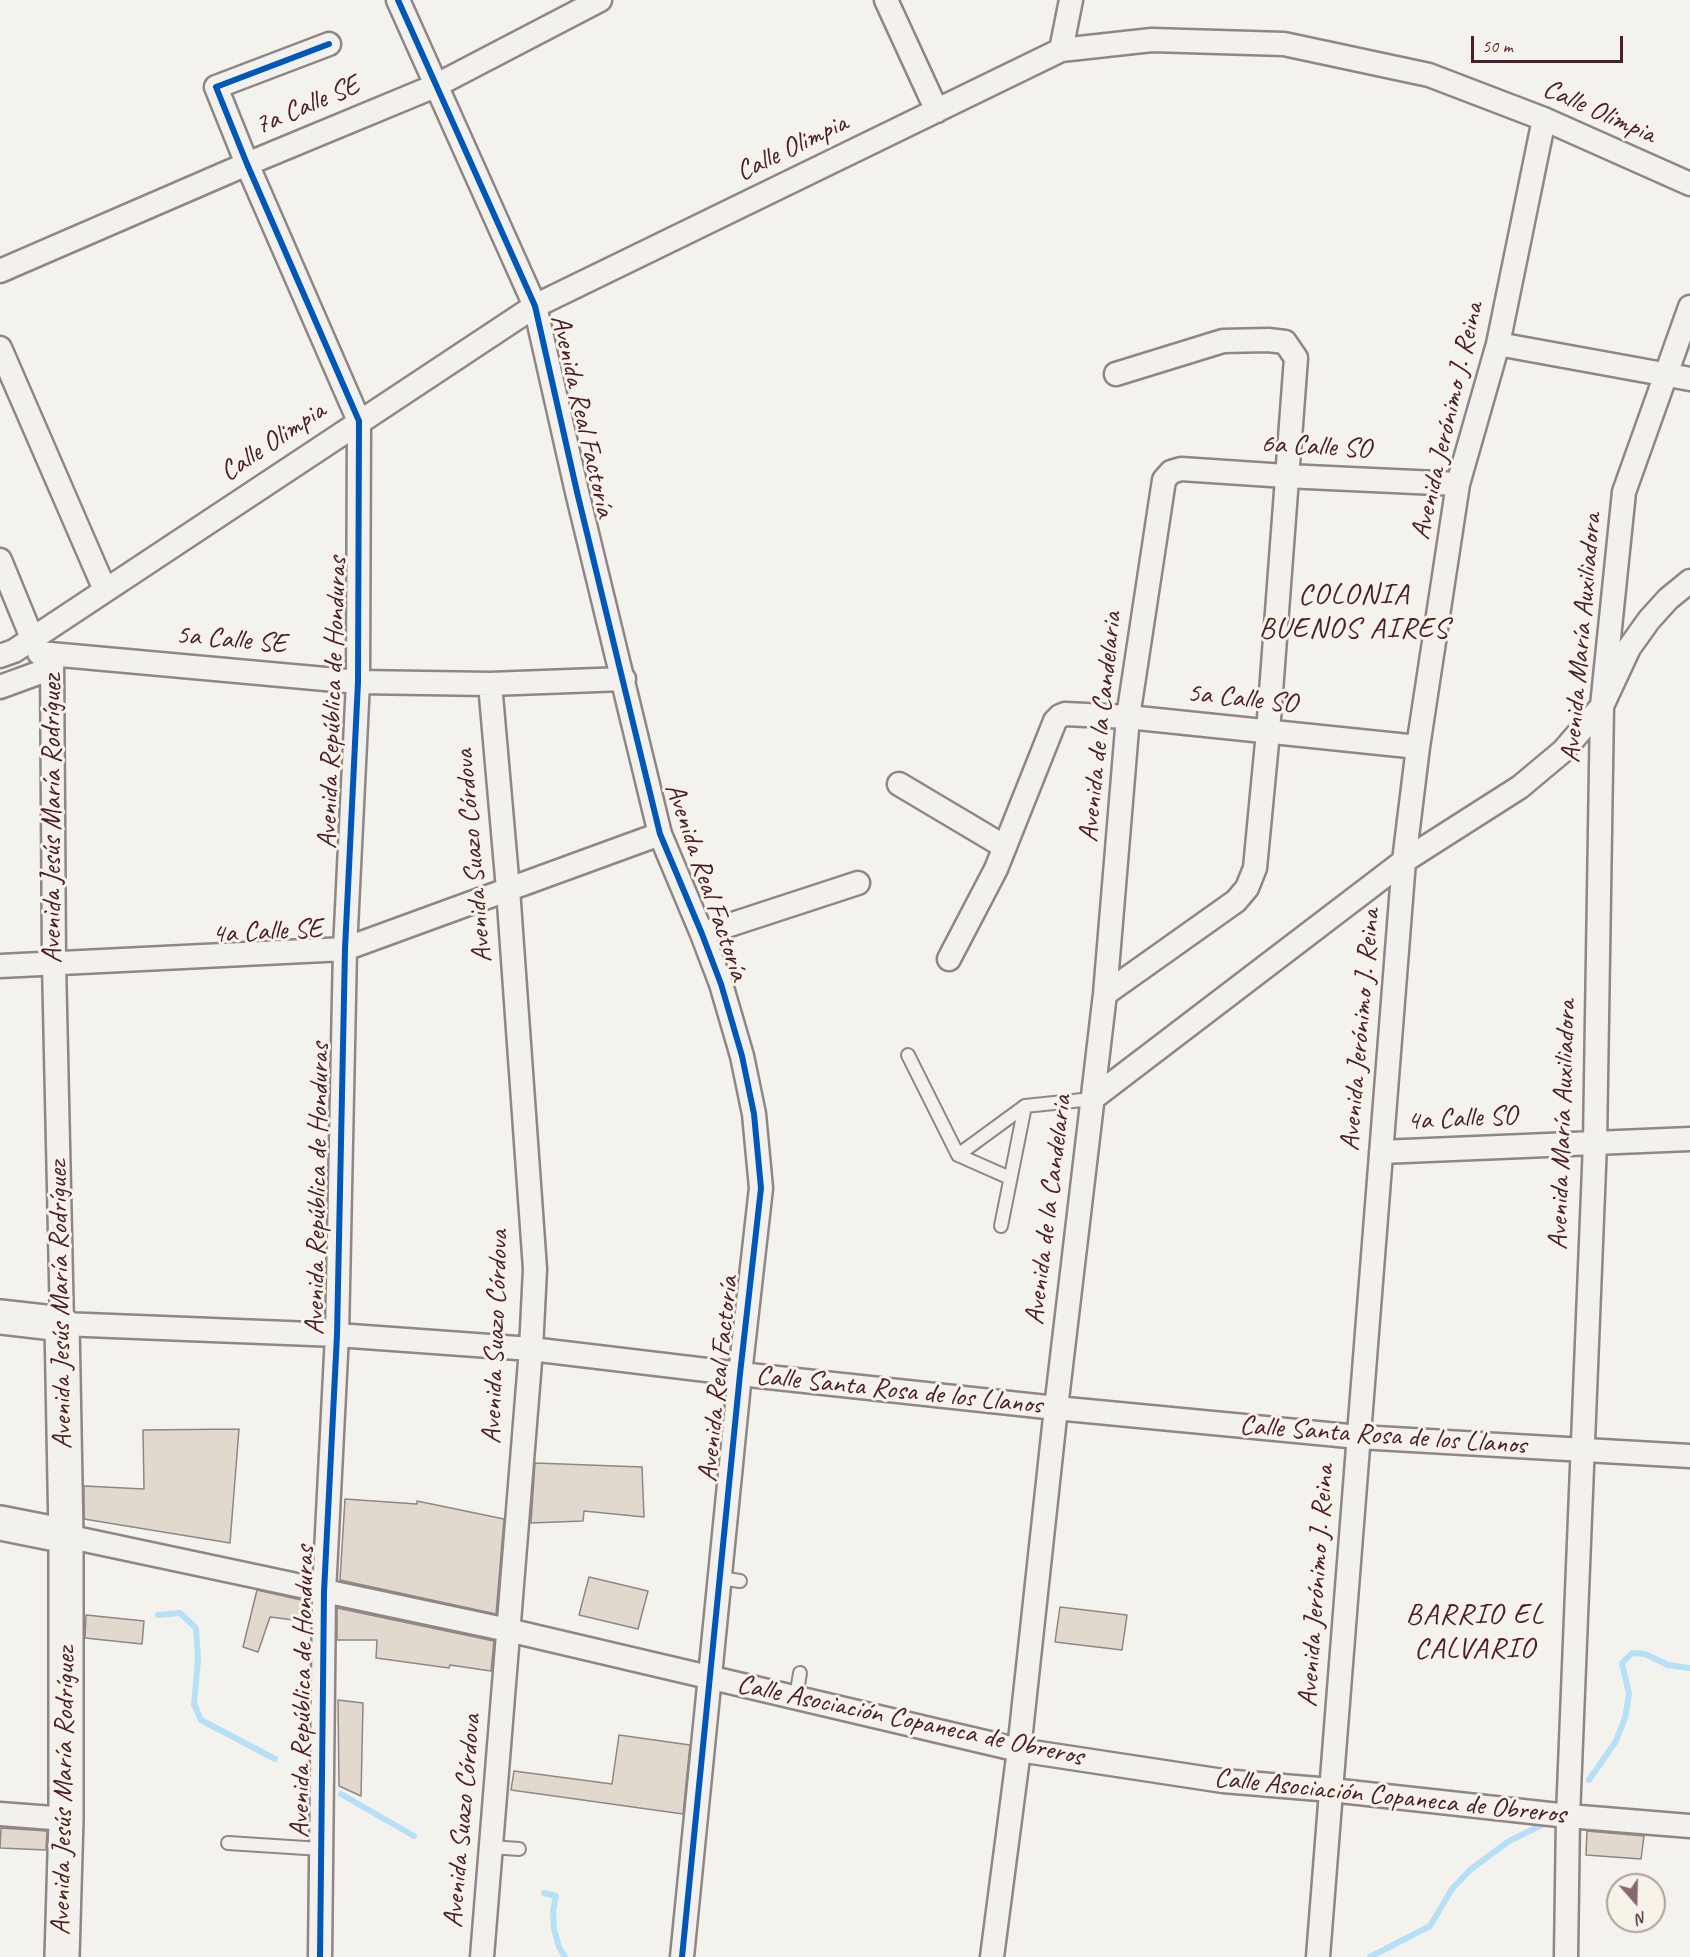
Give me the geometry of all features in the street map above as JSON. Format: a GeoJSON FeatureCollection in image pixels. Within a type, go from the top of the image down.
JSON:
{"type":"FeatureCollection","features":[{"type":"Feature","properties":{"kind":"street","name":"Avenida Real Factoría"},"geometry":{"type":"LineString","coordinates":[[398,0],[535,306],[577,492],[660,834],[721,984],[742,1056],[754,1114],[761,1188],[740,1374],[730,1579],[710,1677],[682,1957]]}},
{"type":"Feature","properties":{"kind":"street","name":"7a Calle SE"},"geometry":{"type":"LineString","coordinates":[[0,271],[435,86],[575,5],[600,0]]}},
{"type":"Feature","properties":{"kind":"street"},"geometry":{"type":"LineString","coordinates":[[886,0],[937,111]]}},
{"type":"Feature","properties":{"kind":"street"},"geometry":{"type":"LineString","coordinates":[[1061,50],[1071,0]]}},
{"type":"Feature","properties":{"kind":"street","name":"Calle Olimpia"},"geometry":{"type":"LineString","coordinates":[[7,654],[535,306],[1061,50],[1152,40],[1284,44],[1430,75],[1544,119],[1690,184]]}},
{"type":"Feature","properties":{"kind":"street"},"geometry":{"type":"LineString","coordinates":[[329,44],[216,87],[247,164],[359,421]]}},
{"type":"Feature","properties":{"kind":"street","name":"Avenida Jerónimo J. Reina"},"geometry":{"type":"LineString","coordinates":[[1318,1957],[1404,861],[1418,747],[1458,484],[1498,344],[1544,119]]}},
{"type":"Feature","properties":{"kind":"street","name":"Avenida María Auxiliadora"},"geometry":{"type":"LineString","coordinates":[[1566,1957],[1568,1816],[1595,1143],[1602,706],[1624,492],[1690,308]]}},
{"type":"Feature","properties":{"kind":"street"},"geometry":{"type":"LineString","coordinates":[[1105,994],[1236,901],[1247,888],[1255,868],[1268,732],[1296,357],[1285,342],[1223,341],[1116,374]]}},
{"type":"Feature","properties":{"kind":"street"},"geometry":{"type":"LineString","coordinates":[[1498,344],[1690,379]]}},
{"type":"Feature","properties":{"kind":"street"},"geometry":{"type":"LineString","coordinates":[[0,348],[105,590]]}},
{"type":"Feature","properties":{"kind":"street","name":"Avenida República de Honduras"},"geometry":{"type":"LineString","coordinates":[[320,1957],[324,1592],[337,1335],[345,949],[358,682],[359,421]]}},
{"type":"Feature","properties":{"kind":"street","name":"6a Calle SO"},"geometry":{"type":"LineString","coordinates":[[1171,472],[1181,469],[1458,484]]}},
{"type":"Feature","properties":{"kind":"street","name":"Avenida de la Candelaria"},"geometry":{"type":"LineString","coordinates":[[992,1957],[1019,1750],[1056,1408],[1105,994],[1128,717],[1164,480],[1171,472]]}},
{"type":"Feature","properties":{"kind":"street"},"geometry":{"type":"LineString","coordinates":[[0,560],[32,638]]}},
{"type":"Feature","properties":{"kind":"street"},"geometry":{"type":"LineString","coordinates":[[1092,1099],[1404,861],[1520,787],[1563,751],[1602,706],[1629,648],[1649,620],[1668,599],[1690,581]]}},
{"type":"Feature","properties":{"kind":"street","name":"5a Calle SE"},"geometry":{"type":"LineString","coordinates":[[7,654],[52,661],[358,682],[490,684],[624,679]]}},
{"type":"Feature","properties":{"kind":"street"},"geometry":{"type":"LineString","coordinates":[[0,687],[52,661]]}},
{"type":"Feature","properties":{"kind":"street","name":"Avenida Jesús María Rodríguez"},"geometry":{"type":"LineString","coordinates":[[52,661],[54,963],[66,1536],[66,1819],[62,1957]]}},
{"type":"Feature","properties":{"kind":"street","name":"Avenida Suazo Córdova"},"geometry":{"type":"LineString","coordinates":[[482,1957],[531,1348],[535,1269],[508,889],[490,684]]}},
{"type":"Feature","properties":{"kind":"street","name":"5a Calle SO"},"geometry":{"type":"LineString","coordinates":[[1005,847],[1055,721],[1065,714],[1128,717],[1418,747]]}},
{"type":"Feature","properties":{"kind":"street"},"geometry":{"type":"LineString","coordinates":[[899,783],[1005,847],[949,959]]}},
{"type":"Feature","properties":{"kind":"street","name":"4a Calle SE"},"geometry":{"type":"LineString","coordinates":[[0,966],[345,949],[660,834]]}},
{"type":"Feature","properties":{"kind":"street"},"geometry":{"type":"LineString","coordinates":[[702,934],[858,883]]}},
{"type":"Feature","properties":{"kind":"street","name":"4a Calle SO"},"geometry":{"type":"LineString","coordinates":[[1381,1152],[1690,1139]]}},
{"type":"Feature","properties":{"kind":"street","name":"Calle Santa Rosa de los Llanos"},"geometry":{"type":"LineString","coordinates":[[0,1317],[62,1324],[337,1335],[531,1348],[740,1374],[1056,1408],[1359,1437],[1690,1456]]}},
{"type":"Feature","properties":{"kind":"street","name":"Calle Asociación Copaneca de Obreros"},"geometry":{"type":"LineString","coordinates":[[0,1523],[508,1630],[1019,1750],[1223,1780],[1568,1816],[1690,1826]]}},
{"type":"Feature","properties":{"kind":"street"},"geometry":{"type":"LineString","coordinates":[[0,1815],[66,1819]]}},
{"type":"Feature","properties":{"kind":"lane"},"geometry":{"type":"LineString","coordinates":[[908,1055],[958,1155],[1011,1178]]}},
{"type":"Feature","properties":{"kind":"lane"},"geometry":{"type":"LineString","coordinates":[[958,1155],[1025,1106],[1092,1099]]}},
{"type":"Feature","properties":{"kind":"lane"},"geometry":{"type":"LineString","coordinates":[[1001,1226],[1025,1106]]}},
{"type":"Feature","properties":{"kind":"lane"},"geometry":{"type":"LineString","coordinates":[[796,1697],[800,1673]]}},
{"type":"Feature","properties":{"kind":"lane"},"geometry":{"type":"LineString","coordinates":[[228,1843],[321,1850]]}},
{"type":"Feature","properties":{"kind":"lane"},"geometry":{"type":"LineString","coordinates":[[490,1847],[519,1850]]}},
{"type":"Feature","properties":{"kind":"building"},"geometry":{"type":"Polygon","coordinates":[[[239,1429],[230,1543],[84,1519],[84,1486],[144,1489],[143,1430],[239,1429]]]}},
{"type":"Feature","properties":{"kind":"building"},"geometry":{"type":"Polygon","coordinates":[[[535,1463],[642,1467],[644,1517],[584,1511],[583,1521],[531,1523],[535,1463]]]}},
{"type":"Feature","properties":{"kind":"building"},"geometry":{"type":"Polygon","coordinates":[[[345,1499],[417,1504],[417,1501],[504,1519],[496,1614],[340,1580],[345,1499]]]}},
{"type":"Feature","properties":{"kind":"building"},"geometry":{"type":"Polygon","coordinates":[[[589,1577],[648,1591],[638,1629],[579,1615],[589,1577]]]}},
{"type":"Feature","properties":{"kind":"building"},"geometry":{"type":"Polygon","coordinates":[[[257,1590],[310,1602],[310,1622],[270,1617],[258,1652],[243,1647],[257,1590]]]}},
{"type":"Feature","properties":{"kind":"building"},"geometry":{"type":"Polygon","coordinates":[[[1060,1607],[1127,1615],[1122,1650],[1055,1642],[1060,1607]]]}},
{"type":"Feature","properties":{"kind":"building"},"geometry":{"type":"Polygon","coordinates":[[[337,1608],[494,1641],[491,1671],[376,1658],[377,1640],[337,1640],[337,1608]]]}},
{"type":"Feature","properties":{"kind":"building"},"geometry":{"type":"Polygon","coordinates":[[[86,1615],[144,1621],[142,1644],[85,1638],[86,1615]]]}},
{"type":"Feature","properties":{"kind":"building"},"geometry":{"type":"Polygon","coordinates":[[[338,1700],[363,1703],[361,1796],[339,1786],[338,1700]]]}},
{"type":"Feature","properties":{"kind":"building"},"geometry":{"type":"Polygon","coordinates":[[[619,1735],[690,1745],[683,1814],[511,1790],[514,1771],[612,1784],[619,1735]]]}},
{"type":"Feature","properties":{"kind":"building"},"geometry":{"type":"Polygon","coordinates":[[[1,1828],[47,1831],[46,1850],[0,1848],[1,1828]]]}},
{"type":"Feature","properties":{"kind":"building"},"geometry":{"type":"Polygon","coordinates":[[[1587,1831],[1644,1836],[1641,1859],[1586,1855],[1587,1831]]]}},
{"type":"Feature","properties":{"kind":"waterway"},"geometry":{"type":"LineString","coordinates":[[158,1615],[180,1613],[196,1628],[198,1659],[194,1704],[201,1720],[275,1759]]}},
{"type":"Feature","properties":{"kind":"waterway"},"geometry":{"type":"LineString","coordinates":[[1589,1780],[1616,1741],[1625,1718],[1629,1694],[1622,1663],[1632,1653],[1645,1654],[1668,1665],[1690,1668]]}},
{"type":"Feature","properties":{"kind":"waterway"},"geometry":{"type":"LineString","coordinates":[[341,1794],[414,1836]]}},
{"type":"Feature","properties":{"kind":"waterway"},"geometry":{"type":"LineString","coordinates":[[1370,1957],[1430,1926],[1452,1889],[1470,1870],[1509,1841],[1546,1823]]}},
{"type":"Feature","properties":{"kind":"waterway"},"geometry":{"type":"LineString","coordinates":[[544,1893],[556,1896],[553,1911],[554,1929],[559,1947],[565,1957]]}},
{"type":"Feature","properties":{"kind":"cycle path"},"geometry":{"type":"LineString","coordinates":[[398,0],[535,306],[577,492],[660,834],[721,984],[742,1056],[754,1114],[761,1188],[740,1374],[682,1957]]}},
{"type":"Feature","properties":{"kind":"cycle path"},"geometry":{"type":"LineString","coordinates":[[320,1957],[324,1592],[337,1335],[345,949],[358,682],[359,421],[247,164],[216,87],[329,44]]}},
{"type":"Feature","properties":{"kind":"district","name":"COLONIA BUENOS AIRES"},"geometry":{"type":"Point","coordinates":[1354,612]}},
{"type":"Feature","properties":{"kind":"district","name":"BARRIO EL CALVARIO"},"geometry":{"type":"Point","coordinates":[1475,1632]}}]}
